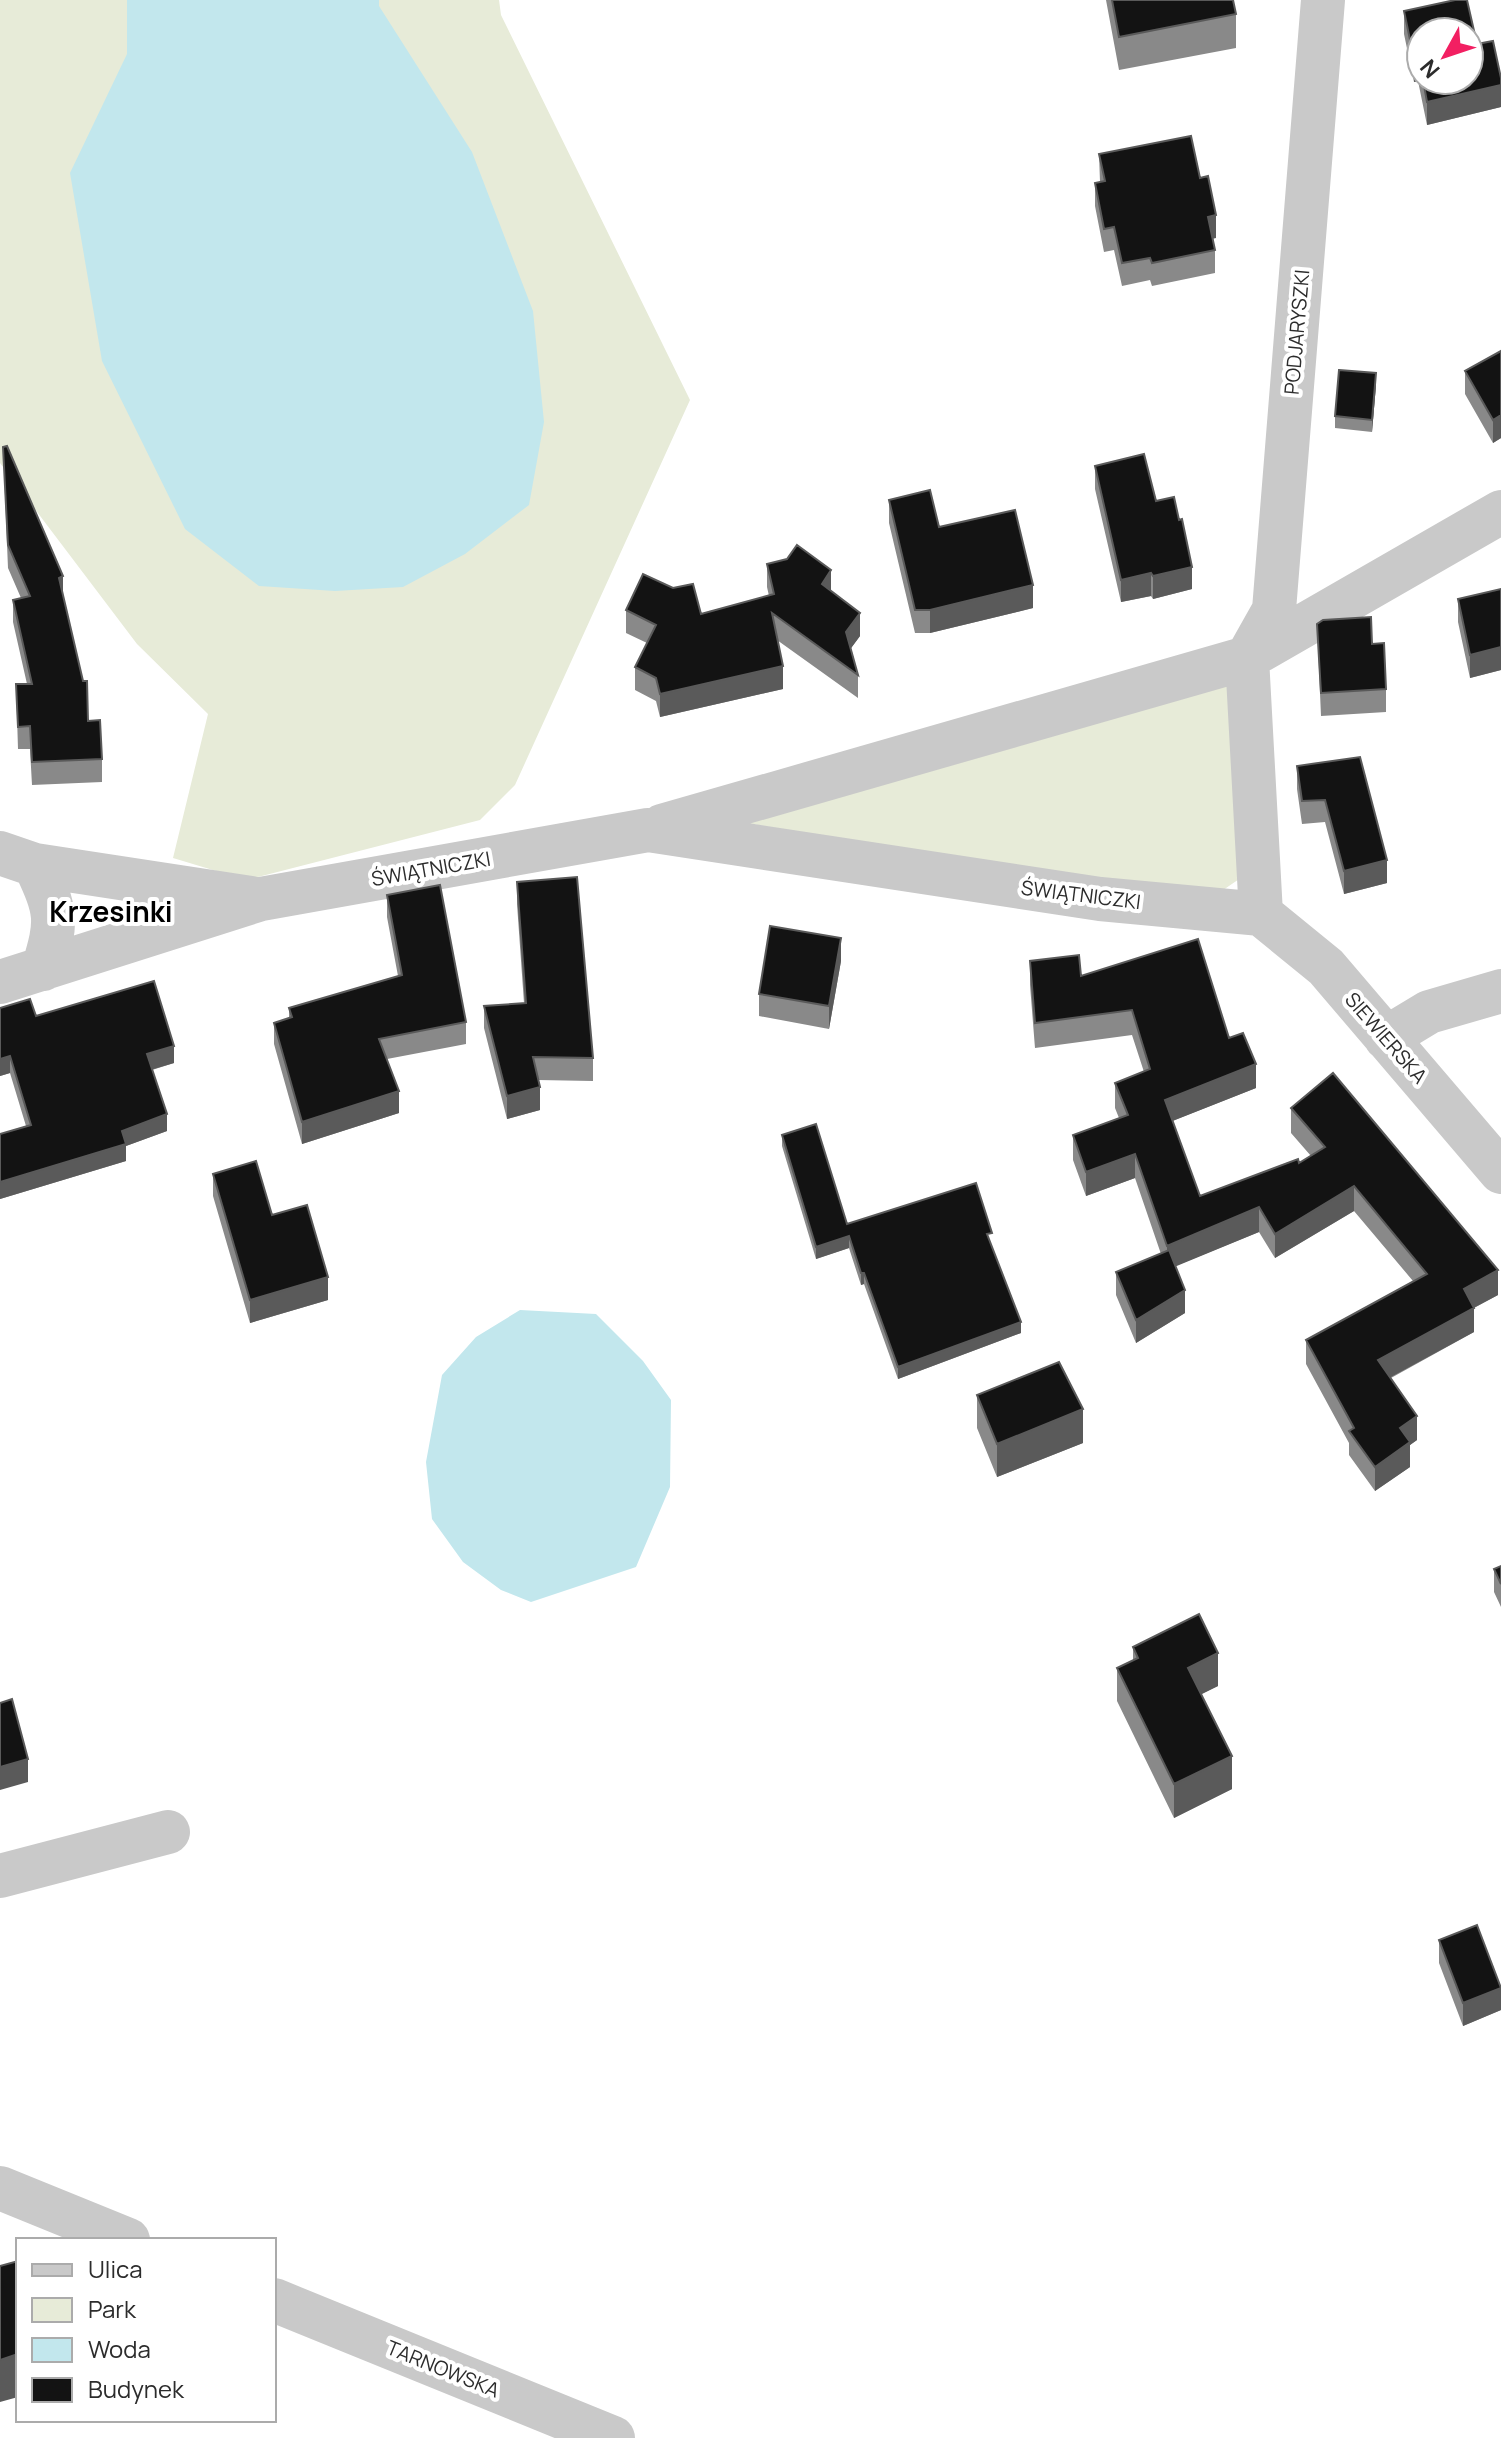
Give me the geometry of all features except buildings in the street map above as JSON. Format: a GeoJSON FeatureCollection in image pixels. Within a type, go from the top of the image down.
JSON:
{"type":"FeatureCollection","features":[{"type":"Feature","properties":{"kind":"street","name":"PODJARYSZKI"},"geometry":{"type":"LineString","coordinates":[[1247,658],[1274,610],[1323,0]]}},
{"type":"Feature","properties":{"kind":"street","name":"ŚWIĄTNICZKI"},"geometry":{"type":"LineString","coordinates":[[43,969],[261,899],[648,830],[1247,658],[1501,512]]}},
{"type":"Feature","properties":{"kind":"street"},"geometry":{"type":"LineString","coordinates":[[1247,658],[1261,914]]}},
{"type":"Feature","properties":{"kind":"street","name":"ŚWIĄTNICZKI"},"geometry":{"type":"LineString","coordinates":[[648,830],[1100,899],[1261,914]]}},
{"type":"Feature","properties":{"kind":"street","name":"ŚWIĄTNICZKI"},"geometry":{"type":"LineString","coordinates":[[17,859],[261,899]]}},
{"type":"Feature","properties":{"kind":"street","name":"ŚWIĄTNICZKI"},"geometry":{"type":"LineString","coordinates":[[17,859],[48,893],[55,930],[43,969]]}},
{"type":"Feature","properties":{"kind":"street","name":"SIEWIERSKA"},"geometry":{"type":"LineString","coordinates":[[1261,914],[1326,967],[1501,1172]]}},
{"type":"Feature","properties":{"kind":"street"},"geometry":{"type":"LineString","coordinates":[[0,982],[43,969]]}},
{"type":"Feature","properties":{"kind":"street"},"geometry":{"type":"LineString","coordinates":[[1386,1038],[1429,1012],[1501,991]]}},
{"type":"Feature","properties":{"kind":"street"},"geometry":{"type":"LineString","coordinates":[[0,1876],[168,1832]]}},
{"type":"Feature","properties":{"kind":"street"},"geometry":{"type":"LineString","coordinates":[[0,2188],[123,2238]]}},
{"type":"Feature","properties":{"kind":"street","name":"TARNOWSKA"},"geometry":{"type":"LineString","coordinates":[[276,2301],[613,2438]]}},
{"type":"Feature","properties":{"kind":"green space"},"geometry":{"type":"Polygon","coordinates":[[[0,0],[499,0],[501,15],[690,400],[515,785],[480,820],[246,880],[173,858],[208,714],[137,644],[0,463],[0,0]]]}},
{"type":"Feature","properties":{"kind":"green space"},"geometry":{"type":"Polygon","coordinates":[[[1230,683],[1248,873],[1207,901],[728,820],[1230,683]]]}},
{"type":"Feature","properties":{"kind":"water"},"geometry":{"type":"Polygon","coordinates":[[[127,0],[379,0],[379,6],[472,152],[533,311],[544,422],[529,505],[465,554],[403,587],[335,591],[259,586],[185,529],[102,361],[70,173],[127,54],[127,0]]]}},
{"type":"Feature","properties":{"kind":"water"},"geometry":{"type":"Polygon","coordinates":[[[520,1310],[596,1314],[643,1361],[671,1400],[670,1487],[636,1567],[531,1602],[501,1590],[463,1562],[432,1519],[426,1462],[442,1375],[476,1337],[520,1310]]]}},
{"type":"Feature","properties":{"kind":"district","name":"Krzesinki"},"geometry":{"type":"Point","coordinates":[111,912]}}]}
